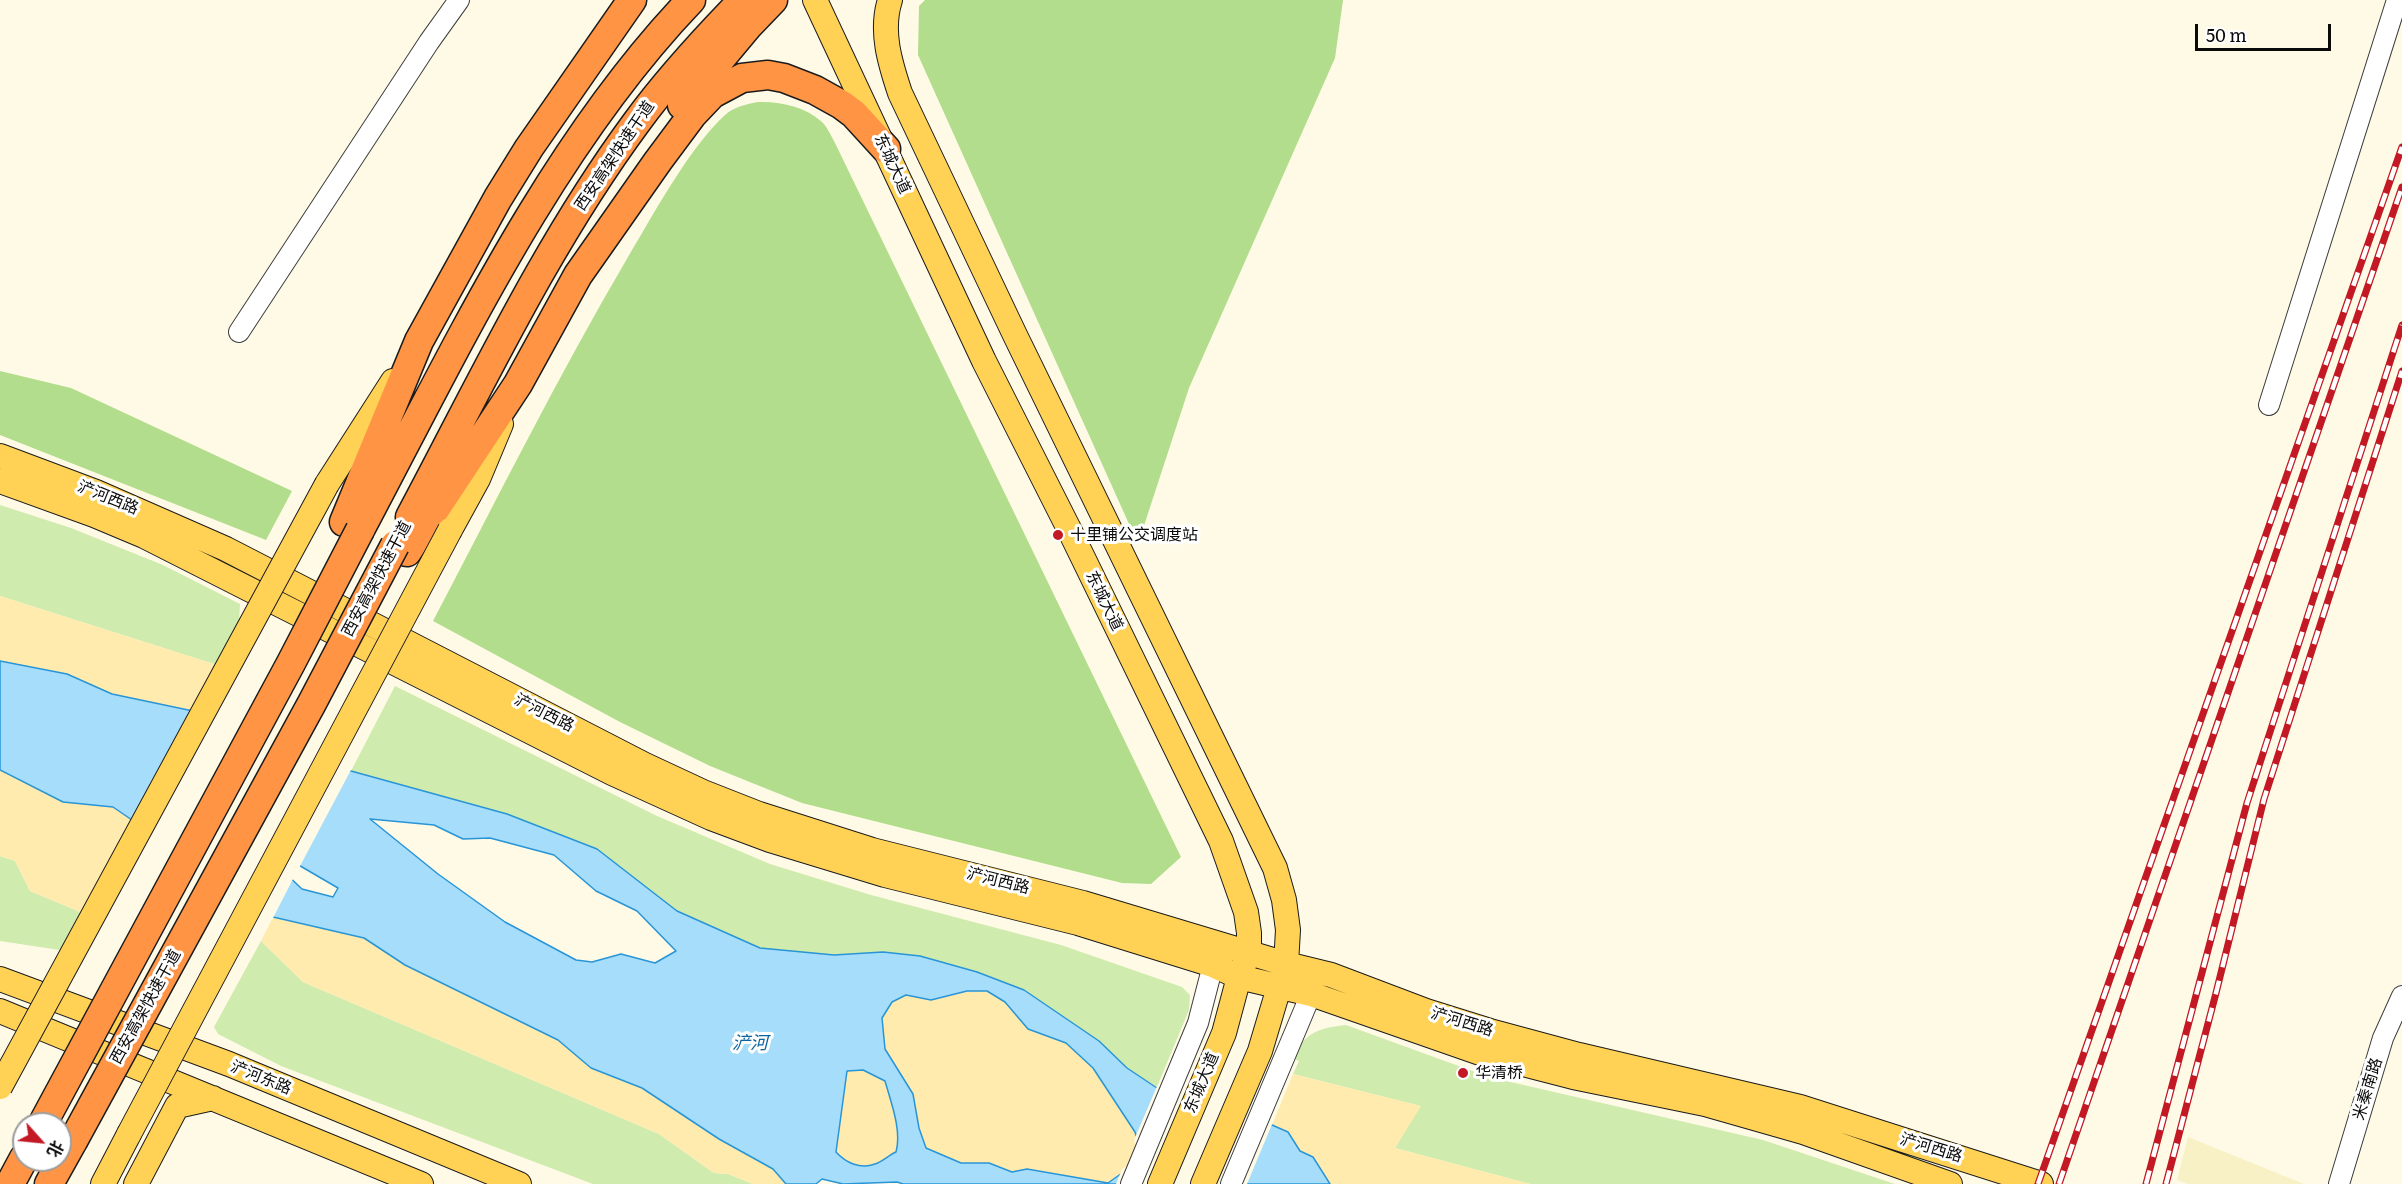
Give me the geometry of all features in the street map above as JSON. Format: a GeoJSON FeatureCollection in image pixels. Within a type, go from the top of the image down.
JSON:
{"type":"FeatureCollection","features":[{"type":"Feature","properties":{"kind":"highway"},"geometry":{"type":"LineString","coordinates":[[48,1112],[291,663],[352,526],[419,341],[528,148],[632,0]]}},
{"type":"Feature","properties":{"kind":"highway"},"geometry":{"type":"LineString","coordinates":[[352,526],[569,156],[634,66],[692,0]]}},
{"type":"Feature","properties":{"kind":"highway","name":"西安高架快速干道"},"geometry":{"type":"LineString","coordinates":[[49,1184],[312,703],[401,548],[473,399],[546,263],[604,169],[660,92],[743,0]]}},
{"type":"Feature","properties":{"kind":"highway"},"geometry":{"type":"LineString","coordinates":[[401,548],[518,384],[625,184],[654,140],[712,67],[773,0]]}},
{"type":"Feature","properties":{"kind":"highway"},"geometry":{"type":"LineString","coordinates":[[578,275],[693,114],[712,94],[733,82],[749,76],[768,75],[815,90],[854,114],[886,149]]}},
{"type":"Feature","properties":{"kind":"main road","name":"东城大道"},"geometry":{"type":"LineString","coordinates":[[815,0],[984,361],[1069,529],[1221,841],[1246,912],[1249,952],[1239,976],[1224,1033],[1160,1184]]}},
{"type":"Feature","properties":{"kind":"main road"},"geometry":{"type":"LineString","coordinates":[[890,0],[886,21],[888,52],[900,93],[1014,333],[1275,868],[1284,900],[1288,930],[1287,964],[1260,1051],[1203,1184]]}},
{"type":"Feature","properties":{"kind":"main road"},"geometry":{"type":"LineString","coordinates":[[0,1087],[327,484],[419,341]]}},
{"type":"Feature","properties":{"kind":"main road"},"geometry":{"type":"LineString","coordinates":[[103,1184],[478,479],[518,384]]}},
{"type":"Feature","properties":{"kind":"main road","name":"浐河西路"},"geometry":{"type":"LineString","coordinates":[[0,456],[96,492],[226,549],[551,717],[703,792],[769,817],[872,850],[1062,897],[1331,975],[1426,1011],[1490,1031],[1579,1055],[1800,1107],[2041,1184]]}},
{"type":"Feature","properties":{"kind":"main road","name":"浐河西路"},"geometry":{"type":"LineString","coordinates":[[0,481],[94,515],[188,557],[612,773],[711,818],[820,856],[885,875],[1078,923],[1213,965],[1239,976],[1311,994],[1480,1053],[1573,1077],[1706,1104],[1803,1132],[1950,1184]]}},
{"type":"Feature","properties":{"kind":"main road","name":"浐河东路"},"geometry":{"type":"LineString","coordinates":[[0,980],[229,1064],[519,1184]]}},
{"type":"Feature","properties":{"kind":"main road"},"geometry":{"type":"LineString","coordinates":[[0,1011],[421,1184]]}},
{"type":"Feature","properties":{"kind":"main road"},"geometry":{"type":"LineString","coordinates":[[136,1184],[177,1106],[213,1098]]}},
{"type":"Feature","properties":{"kind":"street"},"geometry":{"type":"LineString","coordinates":[[239,332],[422,52],[459,0]]}},
{"type":"Feature","properties":{"kind":"street"},"geometry":{"type":"LineString","coordinates":[[2269,405],[2397,0]]}},
{"type":"Feature","properties":{"kind":"street"},"geometry":{"type":"LineString","coordinates":[[1131,1184],[1198,1023],[1213,965]]}},
{"type":"Feature","properties":{"kind":"street"},"geometry":{"type":"LineString","coordinates":[[1231,1184],[1311,994]]}},
{"type":"Feature","properties":{"kind":"street","name":"米秦南路"},"geometry":{"type":"LineString","coordinates":[[2339,1184],[2383,1038],[2402,996]]}},
{"type":"Feature","properties":{"kind":"shaded area"},"geometry":{"type":"Polygon","coordinates":[[[2188,1137],[2304,1184],[2188,1184],[2177,1180],[2188,1137]]]}},
{"type":"Feature","properties":{"kind":"green space"},"geometry":{"type":"Polygon","coordinates":[[[925,0],[1343,0],[1335,58],[1189,388],[1138,544],[918,55],[919,6],[925,0]]]}},
{"type":"Feature","properties":{"kind":"green space"},"geometry":{"type":"Polygon","coordinates":[[[758,102],[784,104],[801,109],[816,117],[828,129],[1181,857],[1151,884],[1122,883],[802,803],[710,766],[620,722],[433,621],[577,347],[672,183],[698,145],[728,112],[758,102]]]}},
{"type":"Feature","properties":{"kind":"green space"},"geometry":{"type":"Polygon","coordinates":[[[0,371],[71,388],[292,491],[266,540],[0,435],[0,371]]]}},
{"type":"Feature","properties":{"kind":"green space"},"geometry":{"type":"Polygon","coordinates":[[[0,505],[71,528],[163,565],[240,604],[239,622],[217,665],[0,596],[0,505]]]}},
{"type":"Feature","properties":{"kind":"green space"},"geometry":{"type":"Polygon","coordinates":[[[395,686],[657,816],[770,864],[871,895],[1061,945],[1182,987],[1190,995],[1189,1010],[1157,1087],[1127,1068],[1099,1041],[1024,990],[977,972],[920,956],[883,952],[834,955],[760,948],[677,911],[597,849],[507,814],[351,771],[395,686]]]}},
{"type":"Feature","properties":{"kind":"green space"},"geometry":{"type":"Polygon","coordinates":[[[0,856],[15,861],[30,891],[85,914],[66,951],[0,941],[0,856]]]}},
{"type":"Feature","properties":{"kind":"green space"},"geometry":{"type":"Polygon","coordinates":[[[261,941],[303,982],[659,1134],[714,1173],[728,1174],[753,1184],[593,1184],[281,1066],[218,1034],[214,1027],[261,941]]]}},
{"type":"Feature","properties":{"kind":"green space"},"geometry":{"type":"Polygon","coordinates":[[[1346,1025],[1489,1077],[1763,1140],[1895,1184],[1530,1184],[1395,1148],[1420,1106],[1293,1074],[1299,1061],[1292,1058],[1302,1042],[1320,1030],[1346,1025]]]}},
{"type":"Feature","properties":{"kind":"sand"},"geometry":{"type":"Polygon","coordinates":[[[0,596],[217,665],[193,711],[112,694],[67,674],[0,661],[0,596]]]}},
{"type":"Feature","properties":{"kind":"sand"},"geometry":{"type":"Polygon","coordinates":[[[0,770],[63,802],[113,807],[134,822],[85,914],[30,891],[15,861],[0,856],[0,770]]]}},
{"type":"Feature","properties":{"kind":"sand"},"geometry":{"type":"Polygon","coordinates":[[[273,917],[364,938],[405,965],[558,1040],[591,1068],[642,1088],[719,1139],[773,1169],[786,1184],[753,1184],[728,1174],[714,1173],[659,1134],[303,982],[261,941],[273,917]]]}},
{"type":"Feature","properties":{"kind":"sand"},"geometry":{"type":"Polygon","coordinates":[[[967,991],[987,991],[1005,1002],[1028,1029],[1066,1043],[1093,1068],[1135,1132],[1143,1158],[1108,1183],[1027,1169],[1012,1172],[989,1163],[961,1163],[926,1148],[919,1128],[913,1094],[885,1049],[882,1018],[892,1002],[906,995],[931,1000],[967,991]]]}},
{"type":"Feature","properties":{"kind":"sand"},"geometry":{"type":"Polygon","coordinates":[[[863,1070],[885,1081],[898,1135],[896,1152],[870,1166],[849,1162],[836,1152],[847,1071],[863,1070]]]}},
{"type":"Feature","properties":{"kind":"sand"},"geometry":{"type":"Polygon","coordinates":[[[1293,1074],[1421,1106],[1395,1148],[1530,1184],[1330,1184],[1313,1157],[1300,1151],[1288,1132],[1272,1125],[1293,1074]]]}},
{"type":"Feature","properties":{"kind":"water","name":"浐河"},"geometry":{"type":"Polygon","coordinates":[[[0,661],[67,674],[112,694],[193,711],[351,771],[507,814],[597,849],[677,911],[760,948],[834,955],[883,952],[920,956],[977,972],[1024,990],[1099,1041],[1127,1068],[1190,1110],[1232,1123],[1272,1125],[1288,1132],[1300,1151],[1313,1157],[1330,1184],[903,1184],[897,1182],[843,1184],[822,1179],[816,1184],[786,1184],[773,1169],[719,1139],[642,1088],[591,1068],[558,1040],[405,965],[364,938],[273,917],[113,807],[63,802],[0,770],[0,661]],[[370,819],[438,874],[505,922],[576,960],[592,962],[621,954],[655,963],[676,951],[637,911],[596,891],[554,855],[490,838],[463,839],[434,825],[370,819]],[[266,846],[262,851],[302,889],[333,897],[338,888],[266,846]],[[967,991],[931,1000],[906,995],[892,1002],[882,1018],[885,1049],[913,1094],[919,1128],[926,1148],[961,1163],[989,1163],[1012,1172],[1027,1169],[1108,1183],[1143,1158],[1135,1132],[1093,1068],[1066,1043],[1028,1029],[1005,1002],[987,991],[967,991]],[[863,1070],[847,1071],[836,1152],[853,1164],[869,1166],[896,1152],[898,1135],[895,1116],[885,1081],[863,1070]]]}},
{"type":"Feature","properties":{"kind":"pier"},"geometry":{"type":"Polygon","coordinates":[[[194,708],[228,716],[309,750],[317,756],[352,768],[299,868],[265,851],[294,877],[272,920],[222,894],[133,824],[194,708]]]}},
{"type":"Feature","properties":{"kind":"pier"},"geometry":{"type":"Polygon","coordinates":[[[1158,1084],[1191,1107],[1233,1120],[1273,1122],[1247,1184],[1116,1184],[1122,1169],[1139,1157],[1134,1140],[1158,1084]]]}},
{"type":"Feature","properties":{"kind":"railway"},"geometry":{"type":"LineString","coordinates":[[2038,1184],[2402,147]]}},
{"type":"Feature","properties":{"kind":"railway"},"geometry":{"type":"LineString","coordinates":[[2059,1184],[2402,187]]}},
{"type":"Feature","properties":{"kind":"railway"},"geometry":{"type":"LineString","coordinates":[[2146,1184],[2247,803],[2402,325]]}},
{"type":"Feature","properties":{"kind":"railway"},"geometry":{"type":"LineString","coordinates":[[2166,1184],[2264,799],[2402,371]]}},
{"type":"Feature","properties":{"kind":"place","name":"十里铺公交调度站"},"geometry":{"type":"Point","coordinates":[1058,535]}},
{"type":"Feature","properties":{"kind":"place","name":"华清桥"},"geometry":{"type":"Point","coordinates":[1463,1073]}}]}
